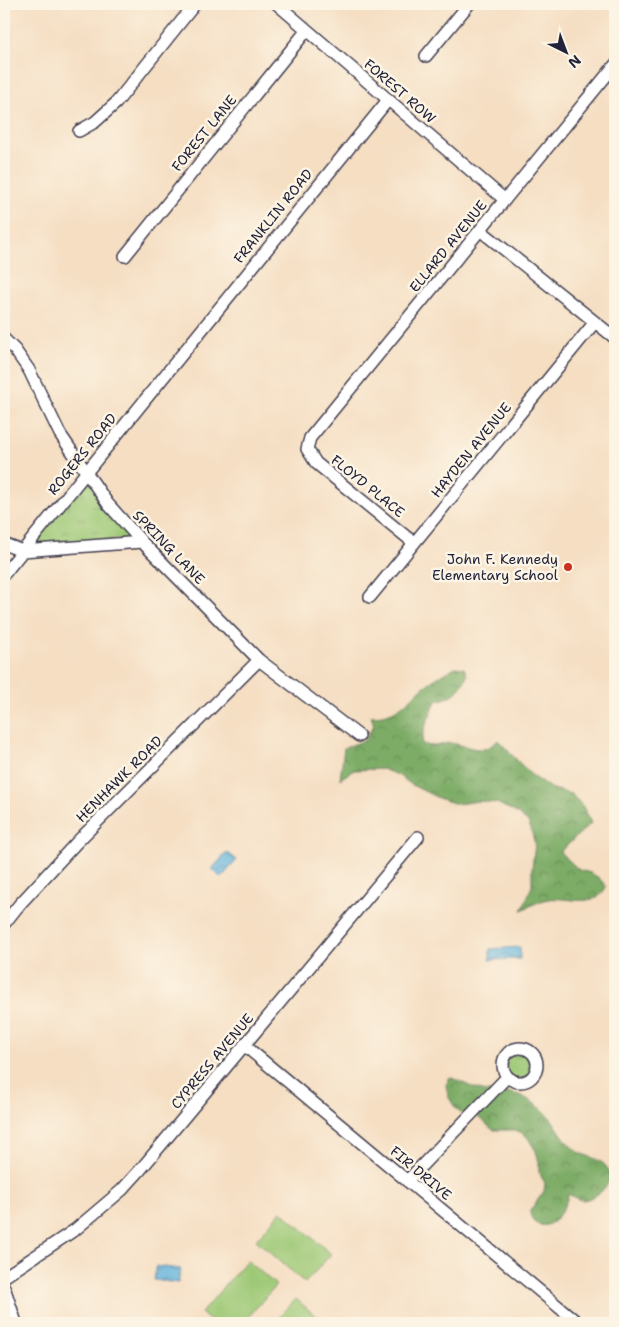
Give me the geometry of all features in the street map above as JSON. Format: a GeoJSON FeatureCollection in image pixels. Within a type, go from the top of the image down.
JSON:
{"type":"FeatureCollection","features":[{"type":"Feature","properties":{"kind":"street"},"geometry":{"type":"LineString","coordinates":[[79,131],[95,122],[116,102],[195,4]]}},
{"type":"Feature","properties":{"kind":"street","name":"FOREST ROW"},"geometry":{"type":"LineString","coordinates":[[277,4],[505,200]]}},
{"type":"Feature","properties":{"kind":"street"},"geometry":{"type":"LineString","coordinates":[[426,56],[469,4]]}},
{"type":"Feature","properties":{"kind":"street","name":"FOREST LANE"},"geometry":{"type":"LineString","coordinates":[[125,256],[307,30]]}},
{"type":"Feature","properties":{"kind":"street","name":"ELLARD AVENUE"},"geometry":{"type":"LineString","coordinates":[[307,449],[310,438],[615,65]]}},
{"type":"Feature","properties":{"kind":"street","name":"FRANKLIN ROAD"},"geometry":{"type":"LineString","coordinates":[[183,352],[388,100]]}},
{"type":"Feature","properties":{"kind":"street"},"geometry":{"type":"LineString","coordinates":[[480,230],[615,338]]}},
{"type":"Feature","properties":{"kind":"street","name":"HAYDEN AVENUE"},"geometry":{"type":"LineString","coordinates":[[370,597],[595,322]]}},
{"type":"Feature","properties":{"kind":"street","name":"SPRING LANE"},"geometry":{"type":"LineString","coordinates":[[4,339],[15,350],[29,370],[60,434],[108,504],[142,542],[259,660],[359,736]]}},
{"type":"Feature","properties":{"kind":"street","name":"ROGERS ROAD"},"geometry":{"type":"LineString","coordinates":[[4,574],[183,352]]}},
{"type":"Feature","properties":{"kind":"street","name":"FLOYD PLACE"},"geometry":{"type":"LineString","coordinates":[[307,449],[316,463],[414,543]]}},
{"type":"Feature","properties":{"kind":"street"},"geometry":{"type":"LineString","coordinates":[[4,544],[22,551],[142,542]]}},
{"type":"Feature","properties":{"kind":"street","name":"HENHAWK ROAD"},"geometry":{"type":"LineString","coordinates":[[4,924],[77,842],[259,660]]}},
{"type":"Feature","properties":{"kind":"street","name":"CYPRESS AVENUE"},"geometry":{"type":"LineString","coordinates":[[4,1276],[76,1230],[122,1190],[142,1169],[418,837]]}},
{"type":"Feature","properties":{"kind":"street","name":"FIR DRIVE"},"geometry":{"type":"LineString","coordinates":[[244,1045],[578,1323]]}},
{"type":"Feature","properties":{"kind":"street"},"geometry":{"type":"LineString","coordinates":[[407,1181],[507,1076]]}},
{"type":"Feature","properties":{"kind":"street"},"geometry":{"type":"LineString","coordinates":[[4,1288],[16,1323]]}},
{"type":"Feature","properties":{"kind":"green space"},"geometry":{"type":"Polygon","coordinates":[[[87,477],[135,538],[28,548],[87,477]]]}},
{"type":"Feature","properties":{"kind":"green space"},"geometry":{"type":"Polygon","coordinates":[[[455,667],[464,668],[467,675],[465,680],[456,692],[447,698],[436,701],[425,727],[422,744],[434,746],[450,743],[481,749],[492,745],[498,740],[529,773],[550,788],[571,794],[582,805],[591,823],[560,852],[579,870],[591,873],[606,886],[596,898],[589,900],[548,899],[522,910],[532,886],[535,844],[529,823],[515,812],[497,803],[479,801],[457,804],[438,798],[412,785],[398,775],[382,769],[354,770],[340,779],[344,748],[365,740],[374,725],[371,716],[388,714],[395,711],[428,683],[455,667]]]}},
{"type":"Feature","properties":{"kind":"green space"},"geometry":{"type":"Polygon","coordinates":[[[520,1051],[530,1055],[534,1065],[530,1075],[520,1079],[510,1075],[506,1065],[510,1055],[520,1051]]]}},
{"type":"Feature","properties":{"kind":"green space"},"geometry":{"type":"Polygon","coordinates":[[[450,1077],[482,1091],[513,1093],[522,1096],[542,1109],[573,1148],[605,1165],[610,1174],[610,1180],[607,1185],[599,1193],[588,1199],[579,1199],[569,1194],[559,1215],[551,1223],[541,1225],[534,1222],[530,1211],[544,1191],[545,1183],[539,1173],[536,1151],[523,1133],[514,1130],[493,1130],[477,1116],[462,1114],[456,1109],[448,1096],[446,1085],[450,1077]]]}},
{"type":"Feature","properties":{"kind":"green space"},"geometry":{"type":"Polygon","coordinates":[[[281,1211],[331,1254],[305,1283],[256,1240],[281,1211]]]}},
{"type":"Feature","properties":{"kind":"green space"},"geometry":{"type":"Polygon","coordinates":[[[247,1260],[276,1285],[243,1323],[213,1323],[201,1313],[247,1260]]]}},
{"type":"Feature","properties":{"kind":"green space"},"geometry":{"type":"Polygon","coordinates":[[[296,1299],[324,1323],[274,1323],[296,1299]]]}},
{"type":"Feature","properties":{"kind":"water"},"geometry":{"type":"Polygon","coordinates":[[[227,852],[237,860],[221,878],[212,869],[227,852]]]}},
{"type":"Feature","properties":{"kind":"water"},"geometry":{"type":"Polygon","coordinates":[[[520,947],[520,959],[490,960],[490,949],[520,947]]]}},
{"type":"Feature","properties":{"kind":"water"},"geometry":{"type":"Polygon","coordinates":[[[156,1266],[181,1269],[178,1283],[154,1280],[156,1266]]]}},
{"type":"Feature","properties":{"kind":"place","name":"John F. Kennedy Elementary School"},"geometry":{"type":"Point","coordinates":[568,567]}}]}
